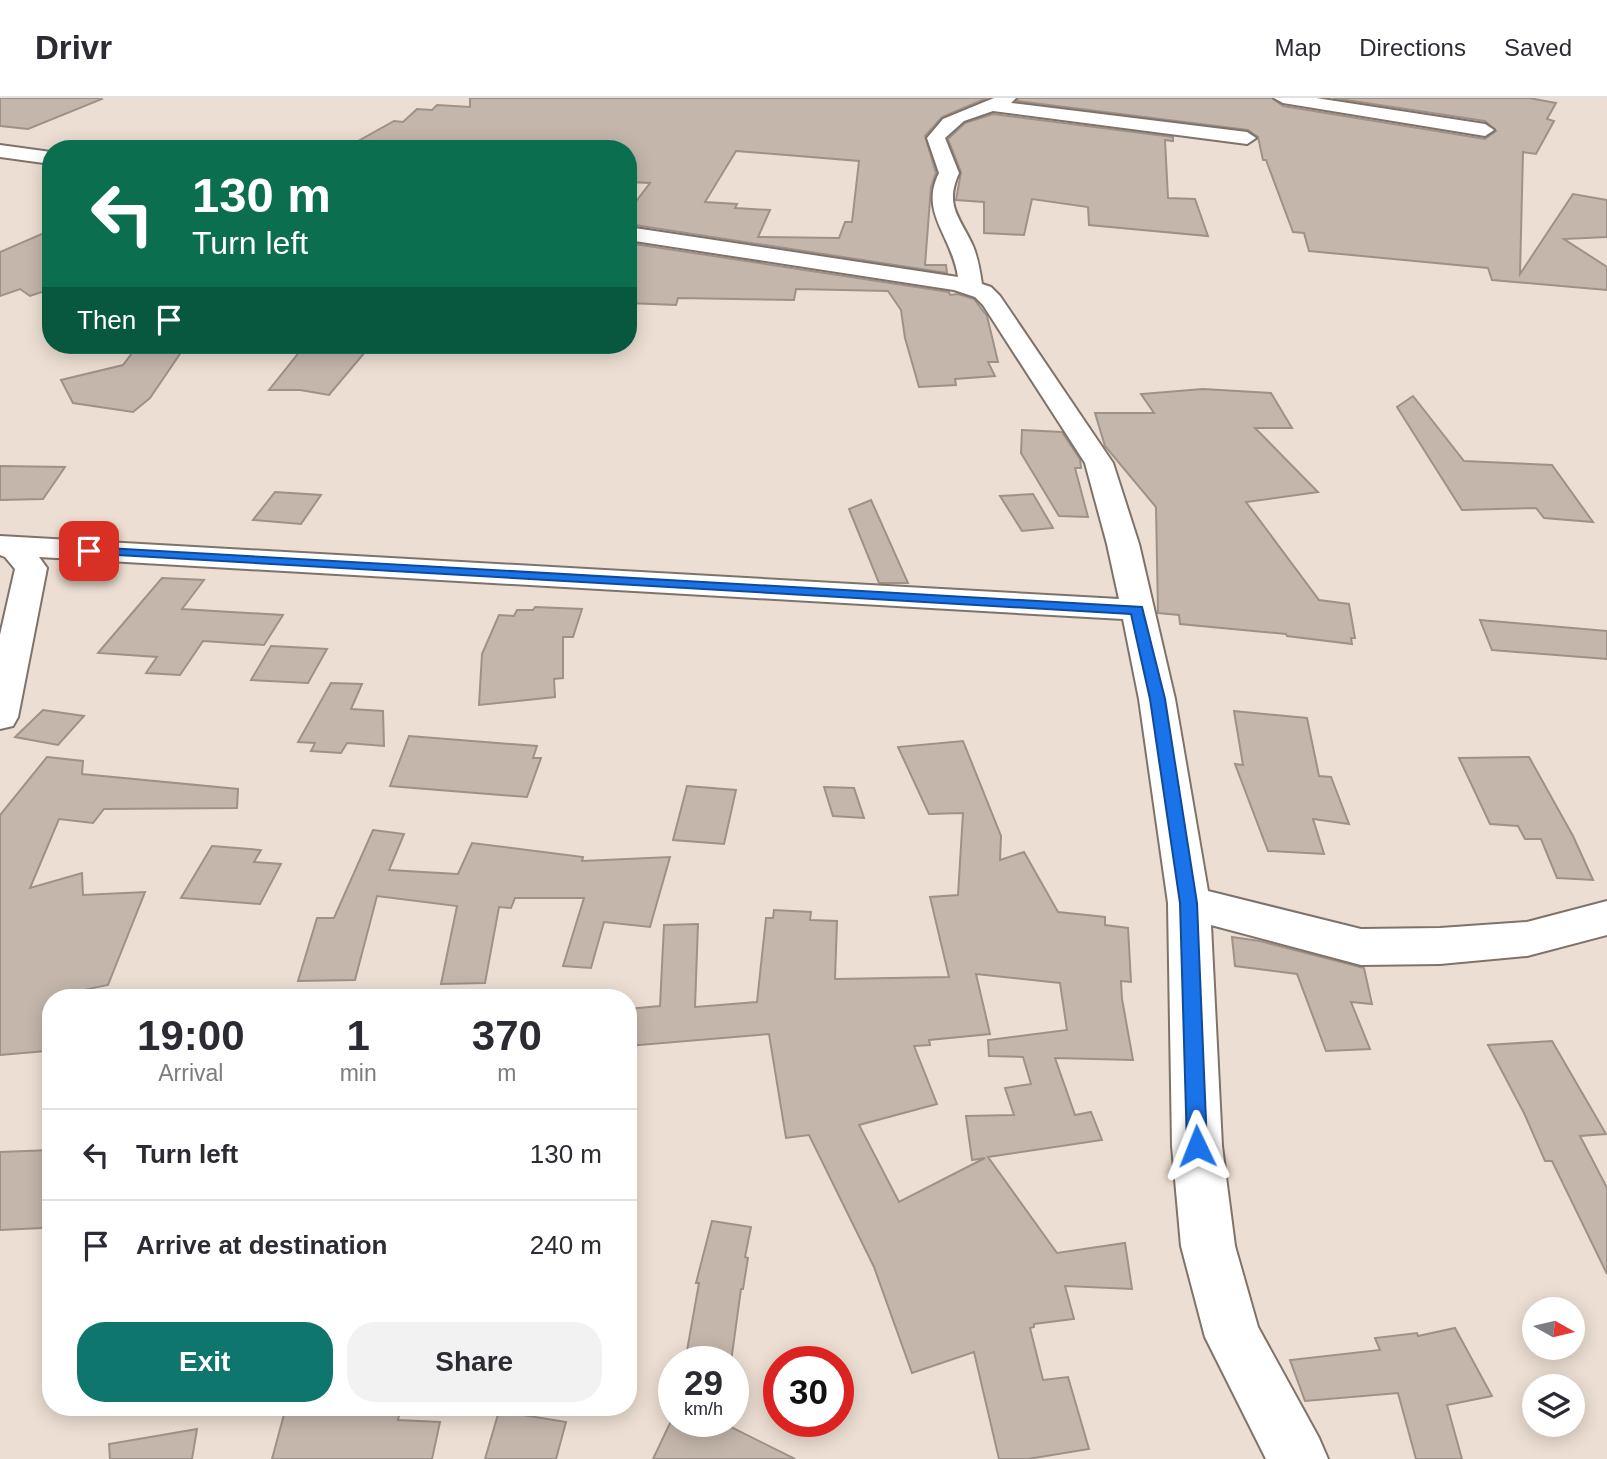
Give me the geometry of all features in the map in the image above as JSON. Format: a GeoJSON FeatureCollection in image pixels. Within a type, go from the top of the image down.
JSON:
{"type":"FeatureCollection","features":[{"type":"Feature","properties":{"kind":"street"},"geometry":{"type":"LineString","coordinates":[[1283,98],[1485,130]]}},
{"type":"Feature","properties":{"kind":"street"},"geometry":{"type":"LineString","coordinates":[[971,287],[965,254],[946,217],[940,197],[942,184],[948,173],[936,138],[946,125],[957,118],[1001,102],[1247,138]]}},
{"type":"Feature","properties":{"kind":"street"},"geometry":{"type":"LineString","coordinates":[[0,151],[42,157]]}},
{"type":"Feature","properties":{"kind":"street"},"geometry":{"type":"LineString","coordinates":[[637,234],[971,287],[992,301],[1099,463],[1123,544],[1157,699],[1189,903],[1197,1146],[1208,1246],[1233,1337],[1298,1459]]}},
{"type":"Feature","properties":{"kind":"street"},"geometry":{"type":"LineString","coordinates":[[3,545],[1138,610]]}},
{"type":"Feature","properties":{"kind":"street"},"geometry":{"type":"LineString","coordinates":[[0,717],[31,568],[16,550],[3,545]]}},
{"type":"Feature","properties":{"kind":"street"},"geometry":{"type":"LineString","coordinates":[[1189,903],[1361,947],[1440,946],[1527,939],[1607,918]]}},
{"type":"Feature","properties":{"kind":"building"},"geometry":{"type":"Polygon","coordinates":[[[0,98],[102,99],[28,129],[0,126],[0,98]]]}},
{"type":"Feature","properties":{"kind":"building"},"geometry":{"type":"Polygon","coordinates":[[[470,98],[987,98],[942,117],[925,136],[936,173],[931,187],[925,265],[946,265],[947,273],[637,225],[637,200],[650,183],[637,182],[637,140],[360,140],[394,121],[403,122],[417,109],[432,110],[437,105],[470,107],[470,98]],[[736,151],[705,202],[737,204],[735,208],[770,210],[758,237],[839,238],[845,222],[852,222],[859,161],[736,151]]]}},
{"type":"Feature","properties":{"kind":"building"},"geometry":{"type":"Polygon","coordinates":[[[1019,98],[1272,98],[1283,106],[1485,139],[1496,131],[1485,121],[1333,98],[1529,98],[1556,103],[1547,119],[1554,121],[1536,154],[1523,152],[1520,274],[1573,194],[1607,200],[1607,237],[1564,239],[1607,267],[1607,290],[1492,280],[1488,268],[1309,251],[1304,233],[1293,232],[1266,160],[1263,160],[1258,137],[1248,130],[1017,101],[1019,98]]]}},
{"type":"Feature","properties":{"kind":"building"},"geometry":{"type":"Polygon","coordinates":[[[993,114],[1173,137],[1173,141],[1165,140],[1168,198],[1195,199],[1208,236],[1089,225],[1088,207],[1032,199],[1024,235],[984,233],[984,202],[956,200],[961,172],[948,139],[965,123],[993,114]]]}},
{"type":"Feature","properties":{"kind":"building"},"geometry":{"type":"Polygon","coordinates":[[[42,234],[42,292],[30,296],[20,289],[0,296],[0,252],[42,234]]]}},
{"type":"Feature","properties":{"kind":"building"},"geometry":{"type":"Polygon","coordinates":[[[637,244],[949,292],[950,295],[958,294],[974,299],[987,316],[998,362],[988,362],[995,376],[955,379],[956,385],[919,387],[905,338],[901,310],[888,291],[796,289],[794,300],[678,298],[676,305],[637,303],[637,244]]]}},
{"type":"Feature","properties":{"kind":"building"},"geometry":{"type":"Polygon","coordinates":[[[131,354],[180,354],[150,398],[133,412],[73,403],[61,380],[123,365],[131,354]]]}},
{"type":"Feature","properties":{"kind":"building"},"geometry":{"type":"Polygon","coordinates":[[[298,354],[363,354],[329,395],[300,390],[269,390],[298,354]]]}},
{"type":"Feature","properties":{"kind":"building"},"geometry":{"type":"Polygon","coordinates":[[[1203,389],[1271,393],[1292,428],[1255,428],[1318,492],[1246,502],[1319,600],[1349,604],[1355,638],[1351,638],[1352,644],[1286,634],[1180,624],[1179,615],[1158,613],[1156,507],[1105,446],[1095,413],[1154,413],[1141,394],[1203,389]]]}},
{"type":"Feature","properties":{"kind":"building"},"geometry":{"type":"Polygon","coordinates":[[[1413,396],[1464,461],[1552,465],[1593,522],[1544,518],[1536,508],[1462,510],[1397,407],[1413,396]]]}},
{"type":"Feature","properties":{"kind":"building"},"geometry":{"type":"Polygon","coordinates":[[[1022,430],[1062,432],[1080,459],[1081,468],[1075,468],[1088,517],[1059,516],[1021,453],[1022,430]]]}},
{"type":"Feature","properties":{"kind":"building"},"geometry":{"type":"Polygon","coordinates":[[[0,466],[65,467],[43,499],[0,500],[0,466]]]}},
{"type":"Feature","properties":{"kind":"building"},"geometry":{"type":"Polygon","coordinates":[[[275,492],[321,495],[301,524],[253,520],[275,492]]]}},
{"type":"Feature","properties":{"kind":"building"},"geometry":{"type":"Polygon","coordinates":[[[1033,494],[1053,528],[1022,531],[1000,496],[1033,494]]]}},
{"type":"Feature","properties":{"kind":"building"},"geometry":{"type":"Polygon","coordinates":[[[871,500],[908,583],[879,583],[849,509],[871,500]]]}},
{"type":"Feature","properties":{"kind":"building"},"geometry":{"type":"Polygon","coordinates":[[[162,578],[204,580],[182,609],[283,615],[264,645],[203,641],[180,675],[146,673],[157,657],[98,653],[162,578]]]}},
{"type":"Feature","properties":{"kind":"building"},"geometry":{"type":"Polygon","coordinates":[[[535,607],[582,609],[573,637],[563,637],[563,678],[554,679],[555,697],[479,705],[482,654],[499,615],[514,616],[517,610],[533,610],[535,607]]]}},
{"type":"Feature","properties":{"kind":"building"},"geometry":{"type":"Polygon","coordinates":[[[1480,620],[1607,631],[1607,659],[1492,650],[1480,620]]]}},
{"type":"Feature","properties":{"kind":"building"},"geometry":{"type":"Polygon","coordinates":[[[271,646],[327,649],[308,683],[251,680],[271,646]]]}},
{"type":"Feature","properties":{"kind":"building"},"geometry":{"type":"Polygon","coordinates":[[[331,683],[362,684],[351,709],[383,711],[384,746],[347,743],[341,753],[311,751],[315,743],[298,742],[331,683]]]}},
{"type":"Feature","properties":{"kind":"building"},"geometry":{"type":"Polygon","coordinates":[[[43,710],[84,716],[58,745],[15,737],[43,710]]]}},
{"type":"Feature","properties":{"kind":"building"},"geometry":{"type":"Polygon","coordinates":[[[1234,711],[1307,718],[1319,776],[1331,777],[1349,824],[1313,819],[1324,854],[1268,851],[1235,764],[1243,765],[1234,711]]]}},
{"type":"Feature","properties":{"kind":"building"},"geometry":{"type":"Polygon","coordinates":[[[409,736],[537,746],[533,758],[541,758],[527,797],[390,786],[409,736]]]}},
{"type":"Feature","properties":{"kind":"building"},"geometry":{"type":"Polygon","coordinates":[[[963,741],[1001,836],[1000,860],[1024,852],[1058,912],[1105,917],[1105,925],[1128,928],[1131,982],[1121,981],[1133,1060],[1055,1058],[1075,1115],[1091,1112],[1102,1140],[988,1157],[1057,1253],[1125,1243],[1132,1289],[1065,1286],[1074,1319],[1034,1324],[1034,1327],[1030,1328],[1043,1380],[1068,1377],[1089,1449],[1028,1459],[999,1459],[974,1352],[912,1373],[874,1267],[809,1135],[786,1138],[769,1034],[637,1045],[637,1008],[660,1006],[664,925],[698,924],[695,1007],[757,1002],[766,918],[773,918],[774,910],[811,912],[810,920],[837,921],[835,979],[949,977],[930,897],[958,895],[963,813],[929,814],[898,747],[963,741]],[[976,974],[990,1034],[929,1040],[930,1045],[914,1046],[937,1104],[859,1125],[899,1202],[985,1158],[972,1160],[966,1116],[1014,1115],[1005,1088],[1031,1084],[1023,1057],[989,1056],[988,1040],[1067,1030],[1060,983],[976,974]]]}},
{"type":"Feature","properties":{"kind":"building"},"geometry":{"type":"Polygon","coordinates":[[[47,757],[83,761],[82,774],[238,789],[237,808],[104,809],[93,823],[59,819],[30,888],[82,873],[83,895],[145,892],[108,985],[88,989],[42,989],[42,1051],[0,1055],[0,815],[47,757]]]}},
{"type":"Feature","properties":{"kind":"building"},"geometry":{"type":"Polygon","coordinates":[[[1529,757],[1573,836],[1593,880],[1557,878],[1541,839],[1525,839],[1518,826],[1490,824],[1459,758],[1529,757]]]}},
{"type":"Feature","properties":{"kind":"building"},"geometry":{"type":"Polygon","coordinates":[[[687,786],[736,790],[724,844],[673,840],[687,786]]]}},
{"type":"Feature","properties":{"kind":"building"},"geometry":{"type":"Polygon","coordinates":[[[824,787],[854,788],[864,818],[833,816],[824,787]]]}},
{"type":"Feature","properties":{"kind":"building"},"geometry":{"type":"Polygon","coordinates":[[[373,830],[404,834],[389,870],[458,874],[472,843],[583,857],[582,861],[670,857],[650,927],[604,922],[591,968],[563,966],[584,898],[515,898],[511,908],[499,907],[485,983],[441,984],[457,906],[377,896],[355,980],[298,981],[317,918],[334,918],[373,830]]]}},
{"type":"Feature","properties":{"kind":"building"},"geometry":{"type":"Polygon","coordinates":[[[212,846],[261,850],[254,862],[281,864],[260,904],[181,898],[212,846]]]}},
{"type":"Feature","properties":{"kind":"building"},"geometry":{"type":"Polygon","coordinates":[[[1232,937],[1260,941],[1364,968],[1372,1004],[1351,1002],[1370,1049],[1326,1051],[1297,974],[1235,966],[1232,937]]]}},
{"type":"Feature","properties":{"kind":"building"},"geometry":{"type":"Polygon","coordinates":[[[1552,1041],[1606,1134],[1580,1136],[1607,1188],[1607,1274],[1552,1161],[1545,1161],[1524,1113],[1488,1045],[1552,1041]]]}},
{"type":"Feature","properties":{"kind":"building"},"geometry":{"type":"Polygon","coordinates":[[[42,1150],[42,1228],[0,1230],[0,1152],[42,1150]]]}},
{"type":"Feature","properties":{"kind":"building"},"geometry":{"type":"Polygon","coordinates":[[[712,1221],[751,1227],[733,1346],[688,1346],[699,1283],[696,1283],[712,1221]]]}},
{"type":"Feature","properties":{"kind":"building"},"geometry":{"type":"Polygon","coordinates":[[[1455,1328],[1492,1396],[1447,1405],[1462,1459],[1416,1459],[1398,1393],[1305,1401],[1290,1360],[1380,1350],[1375,1338],[1417,1333],[1418,1336],[1455,1328]]]}},
{"type":"Feature","properties":{"kind":"building"},"geometry":{"type":"Polygon","coordinates":[[[284,1416],[399,1416],[398,1420],[440,1422],[432,1459],[272,1459],[284,1416]]]}},
{"type":"Feature","properties":{"kind":"building"},"geometry":{"type":"Polygon","coordinates":[[[498,1416],[529,1416],[566,1422],[556,1459],[485,1459],[498,1416]]]}},
{"type":"Feature","properties":{"kind":"building"},"geometry":{"type":"Polygon","coordinates":[[[197,1429],[192,1459],[110,1459],[109,1444],[197,1429]]]}},
{"type":"Feature","properties":{"kind":"building"},"geometry":{"type":"Polygon","coordinates":[[[749,1436],[795,1459],[653,1459],[663,1437],[749,1436]]]}},
{"type":"Feature","properties":{"kind":"route"},"geometry":{"type":"LineString","coordinates":[[89,551],[1138,610],[1157,699],[1189,903],[1197,1146]]}}]}
